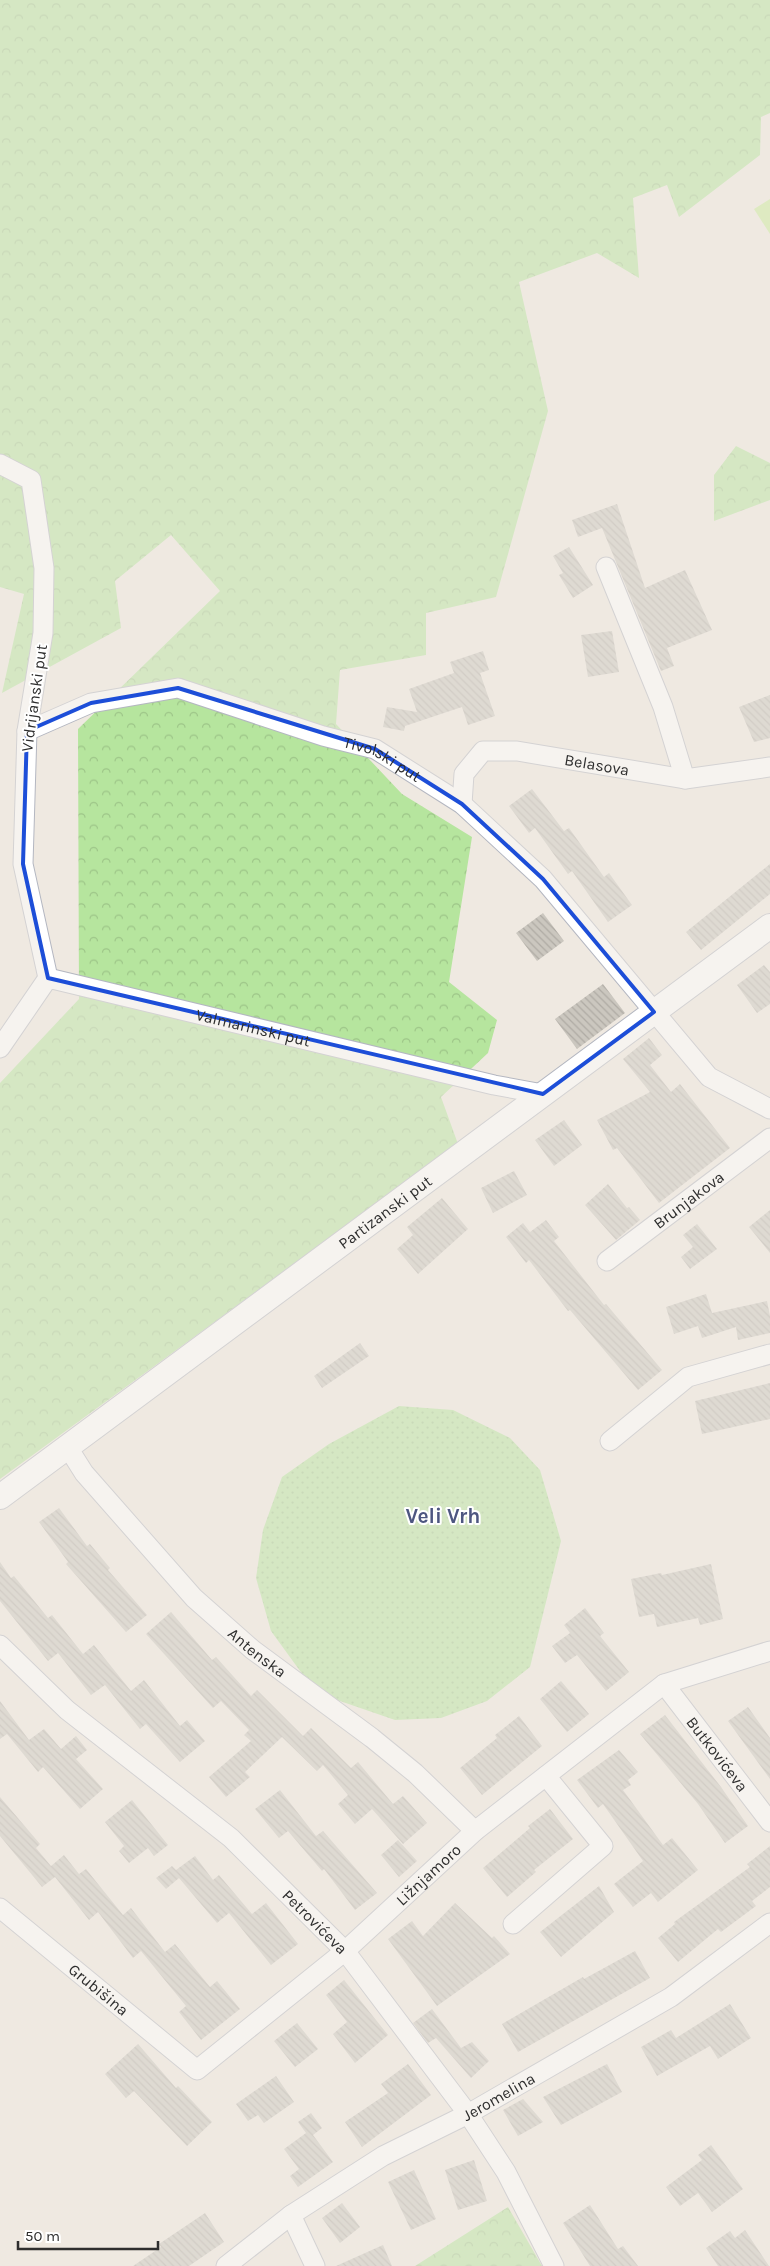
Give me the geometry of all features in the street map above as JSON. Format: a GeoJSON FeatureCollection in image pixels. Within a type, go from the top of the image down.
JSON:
{"type":"FeatureCollection","features":[{"type":"Feature","properties":{"kind":"street","name":"Vidrijanski put"},"geometry":{"type":"LineString","coordinates":[[0,464],[31,480],[44,568],[43,633],[27,731],[23,864],[48,978]]}},
{"type":"Feature","properties":{"kind":"street"},"geometry":{"type":"LineString","coordinates":[[606,567],[663,707],[685,779]]}},
{"type":"Feature","properties":{"kind":"street","name":"Tivolski put"},"geometry":{"type":"LineString","coordinates":[[27,731],[91,703],[178,688],[323,736],[374,749],[462,804],[543,879],[654,1012]]}},
{"type":"Feature","properties":{"kind":"street","name":"Belasova"},"geometry":{"type":"LineString","coordinates":[[462,804],[464,774],[483,750],[517,751],[685,779],[770,767]]}},
{"type":"Feature","properties":{"kind":"street","name":"Partizanski put"},"geometry":{"type":"LineString","coordinates":[[0,1497],[770,926]]}},
{"type":"Feature","properties":{"kind":"street"},"geometry":{"type":"LineString","coordinates":[[0,1048],[48,978]]}},
{"type":"Feature","properties":{"kind":"street","name":"Valmarinski put"},"geometry":{"type":"LineString","coordinates":[[48,978],[494,1085],[543,1094]]}},
{"type":"Feature","properties":{"kind":"street"},"geometry":{"type":"LineString","coordinates":[[654,1012],[709,1077],[770,1109]]}},
{"type":"Feature","properties":{"kind":"street"},"geometry":{"type":"LineString","coordinates":[[750,1100],[770,1091]]}},
{"type":"Feature","properties":{"kind":"street","name":"Brunjakova"},"geometry":{"type":"LineString","coordinates":[[607,1261],[770,1138]]}},
{"type":"Feature","properties":{"kind":"street"},"geometry":{"type":"LineString","coordinates":[[610,1441],[688,1377],[770,1354]]}},
{"type":"Feature","properties":{"kind":"street","name":"Antenska"},"geometry":{"type":"LineString","coordinates":[[67,1446],[84,1473],[194,1598],[253,1650],[372,1738],[415,1773],[475,1831]]}},
{"type":"Feature","properties":{"kind":"street","name":"Petrovićeva"},"geometry":{"type":"LineString","coordinates":[[0,1645],[68,1710],[231,1838],[345,1951],[468,2114],[506,2172],[554,2266]]}},
{"type":"Feature","properties":{"kind":"street"},"geometry":{"type":"LineString","coordinates":[[664,1684],[770,1651]]}},
{"type":"Feature","properties":{"kind":"street","name":"Ližnjamoro"},"geometry":{"type":"LineString","coordinates":[[197,2070],[345,1951],[475,1831],[664,1684]]}},
{"type":"Feature","properties":{"kind":"street","name":"Butkovićeva"},"geometry":{"type":"LineString","coordinates":[[664,1684],[770,1822]]}},
{"type":"Feature","properties":{"kind":"street"},"geometry":{"type":"LineString","coordinates":[[513,1924],[603,1846],[546,1776]]}},
{"type":"Feature","properties":{"kind":"street","name":"Grubišina"},"geometry":{"type":"LineString","coordinates":[[0,1908],[197,2070]]}},
{"type":"Feature","properties":{"kind":"street","name":"Jeromelina"},"geometry":{"type":"LineString","coordinates":[[226,2266],[291,2215],[383,2156],[468,2114],[671,1997],[770,1923]]}},
{"type":"Feature","properties":{"kind":"street"},"geometry":{"type":"LineString","coordinates":[[291,2215],[315,2266]]}},
{"type":"Feature","properties":{"kind":"highlighted area"},"geometry":{"type":"Polygon","coordinates":[[[178,688],[375,749],[462,804],[543,879],[654,1012],[543,1094],[48,978],[23,864],[27,731],[91,703],[178,688]]]}},
{"type":"Feature","properties":{"kind":"green space"},"geometry":{"type":"Polygon","coordinates":[[[0,0],[770,0],[770,113],[761,117],[760,155],[679,217],[667,185],[633,198],[639,278],[597,253],[519,282],[548,411],[496,597],[426,613],[426,655],[340,670],[336,724],[402,794],[472,837],[449,982],[497,1020],[488,1053],[441,1097],[458,1144],[0,1479],[0,1083],[79,999],[78,729],[220,591],[171,535],[115,581],[121,628],[2,693],[24,594],[0,587],[0,0]]]}},
{"type":"Feature","properties":{"kind":"green space"},"geometry":{"type":"Polygon","coordinates":[[[770,199],[770,234],[754,209],[770,199]]]}},
{"type":"Feature","properties":{"kind":"green space"},"geometry":{"type":"Polygon","coordinates":[[[736,446],[770,463],[770,500],[714,521],[714,475],[736,446]]]}},
{"type":"Feature","properties":{"kind":"green space"},"geometry":{"type":"Polygon","coordinates":[[[399,1406],[453,1410],[510,1438],[540,1470],[561,1541],[530,1667],[487,1701],[441,1718],[395,1720],[337,1700],[303,1675],[271,1631],[256,1578],[263,1530],[282,1477],[329,1444],[399,1406]]]}},
{"type":"Feature","properties":{"kind":"green space"},"geometry":{"type":"Polygon","coordinates":[[[508,2207],[542,2266],[415,2266],[508,2207]]]}},
{"type":"Feature","properties":{"kind":"building"},"geometry":{"type":"Polygon","coordinates":[[[617,504],[645,588],[685,570],[712,630],[667,648],[674,666],[661,671],[602,528],[578,537],[572,520],[617,504]]]}},
{"type":"Feature","properties":{"kind":"building"},"geometry":{"type":"Polygon","coordinates":[[[569,547],[593,585],[573,598],[559,575],[563,573],[553,556],[569,547]]]}},
{"type":"Feature","properties":{"kind":"building"},"geometry":{"type":"Polygon","coordinates":[[[612,631],[619,672],[588,677],[581,635],[612,631]]]}},
{"type":"Feature","properties":{"kind":"building"},"geometry":{"type":"Polygon","coordinates":[[[483,651],[489,670],[480,673],[495,716],[468,725],[462,707],[405,726],[404,731],[383,727],[387,707],[417,712],[409,689],[454,673],[450,662],[483,651]]]}},
{"type":"Feature","properties":{"kind":"building"},"geometry":{"type":"Polygon","coordinates":[[[770,695],[770,738],[754,742],[739,707],[770,695]]]}},
{"type":"Feature","properties":{"kind":"building"},"geometry":{"type":"Polygon","coordinates":[[[532,789],[564,831],[569,828],[604,877],[609,873],[632,905],[608,922],[572,871],[568,874],[535,828],[529,833],[509,806],[532,789]]]}},
{"type":"Feature","properties":{"kind":"building"},"geometry":{"type":"Polygon","coordinates":[[[770,864],[770,894],[701,950],[686,932],[770,864]]]}},
{"type":"Feature","properties":{"kind":"building"},"geometry":{"type":"Polygon","coordinates":[[[543,913],[564,941],[537,961],[516,933],[543,913]]]}},
{"type":"Feature","properties":{"kind":"building"},"geometry":{"type":"Polygon","coordinates":[[[764,965],[770,972],[770,1004],[757,1013],[737,985],[764,965]]]}},
{"type":"Feature","properties":{"kind":"building"},"geometry":{"type":"Polygon","coordinates":[[[603,984],[625,1013],[577,1049],[555,1019],[603,984]]]}},
{"type":"Feature","properties":{"kind":"building"},"geometry":{"type":"Polygon","coordinates":[[[649,1038],[662,1055],[650,1065],[671,1092],[680,1084],[730,1148],[659,1203],[617,1148],[613,1150],[597,1120],[650,1092],[623,1059],[649,1038]]]}},
{"type":"Feature","properties":{"kind":"building"},"geometry":{"type":"Polygon","coordinates":[[[564,1120],[582,1145],[554,1166],[535,1140],[564,1120]]]}},
{"type":"Feature","properties":{"kind":"building"},"geometry":{"type":"Polygon","coordinates":[[[514,1171],[527,1195],[493,1213],[481,1188],[514,1171]]]}},
{"type":"Feature","properties":{"kind":"building"},"geometry":{"type":"Polygon","coordinates":[[[608,1184],[627,1208],[629,1207],[640,1220],[616,1240],[585,1205],[608,1184]]]}},
{"type":"Feature","properties":{"kind":"building"},"geometry":{"type":"Polygon","coordinates":[[[442,1198],[468,1229],[418,1274],[397,1249],[413,1235],[407,1227],[442,1198]]]}},
{"type":"Feature","properties":{"kind":"building"},"geometry":{"type":"Polygon","coordinates":[[[770,1210],[770,1253],[749,1227],[770,1210]]]}},
{"type":"Feature","properties":{"kind":"building"},"geometry":{"type":"Polygon","coordinates":[[[546,1220],[559,1237],[554,1241],[604,1305],[606,1304],[662,1370],[638,1390],[570,1310],[568,1311],[529,1260],[526,1263],[506,1237],[523,1223],[530,1232],[546,1220]]]}},
{"type":"Feature","properties":{"kind":"building"},"geometry":{"type":"Polygon","coordinates":[[[697,1224],[717,1249],[690,1269],[681,1257],[693,1247],[683,1235],[697,1224]]]}},
{"type":"Feature","properties":{"kind":"building"},"geometry":{"type":"Polygon","coordinates":[[[706,1294],[712,1313],[767,1301],[770,1316],[770,1333],[738,1340],[736,1327],[702,1338],[698,1326],[674,1334],[666,1307],[706,1294]]]}},
{"type":"Feature","properties":{"kind":"building"},"geometry":{"type":"Polygon","coordinates":[[[360,1343],[369,1356],[322,1388],[314,1376],[360,1343]]]}},
{"type":"Feature","properties":{"kind":"building"},"geometry":{"type":"Polygon","coordinates":[[[770,1383],[770,1419],[702,1434],[695,1401],[770,1383]]]}},
{"type":"Feature","properties":{"kind":"building"},"geometry":{"type":"Polygon","coordinates":[[[59,1508],[87,1546],[90,1544],[110,1568],[108,1570],[147,1615],[126,1632],[66,1564],[68,1562],[39,1522],[59,1508]]]}},
{"type":"Feature","properties":{"kind":"building"},"geometry":{"type":"Polygon","coordinates":[[[0,1562],[11,1578],[14,1576],[48,1618],[52,1615],[83,1654],[94,1645],[131,1691],[144,1680],[180,1726],[187,1720],[205,1741],[180,1762],[146,1724],[140,1729],[105,1685],[91,1695],[58,1653],[48,1661],[0,1601],[0,1562]]]}},
{"type":"Feature","properties":{"kind":"building"},"geometry":{"type":"Polygon","coordinates":[[[711,1564],[723,1619],[700,1625],[698,1618],[657,1627],[654,1614],[639,1617],[631,1579],[661,1573],[662,1575],[711,1564]]]}},
{"type":"Feature","properties":{"kind":"building"},"geometry":{"type":"Polygon","coordinates":[[[585,1608],[604,1633],[600,1636],[629,1672],[606,1691],[577,1655],[565,1663],[552,1646],[570,1633],[564,1625],[585,1608]]]}},
{"type":"Feature","properties":{"kind":"building"},"geometry":{"type":"Polygon","coordinates":[[[171,1612],[212,1660],[216,1657],[251,1696],[257,1690],[303,1736],[311,1728],[351,1768],[358,1762],[393,1804],[403,1796],[427,1823],[403,1844],[372,1809],[355,1824],[338,1804],[348,1795],[323,1765],[317,1771],[282,1737],[245,1772],[250,1777],[226,1797],[209,1777],[251,1741],[244,1735],[249,1730],[221,1701],[213,1708],[146,1634],[171,1612]]]}},
{"type":"Feature","properties":{"kind":"building"},"geometry":{"type":"Polygon","coordinates":[[[561,1681],[589,1714],[567,1732],[540,1699],[561,1681]]]}},
{"type":"Feature","properties":{"kind":"building"},"geometry":{"type":"Polygon","coordinates":[[[0,1701],[29,1740],[44,1729],[61,1749],[76,1736],[87,1750],[76,1759],[103,1789],[80,1809],[43,1767],[38,1772],[7,1734],[0,1739],[0,1701]]]}},
{"type":"Feature","properties":{"kind":"building"},"geometry":{"type":"Polygon","coordinates":[[[748,1707],[770,1738],[770,1779],[728,1721],[748,1707]]]}},
{"type":"Feature","properties":{"kind":"building"},"geometry":{"type":"Polygon","coordinates":[[[665,1715],[721,1787],[748,1826],[725,1843],[698,1804],[640,1734],[665,1715]]]}},
{"type":"Feature","properties":{"kind":"building"},"geometry":{"type":"Polygon","coordinates":[[[519,1716],[542,1746],[482,1795],[460,1768],[497,1738],[495,1735],[519,1716]]]}},
{"type":"Feature","properties":{"kind":"building"},"geometry":{"type":"Polygon","coordinates":[[[619,1750],[638,1772],[628,1780],[631,1785],[623,1790],[663,1845],[672,1838],[698,1870],[658,1902],[651,1893],[633,1907],[614,1884],[643,1861],[603,1804],[598,1808],[577,1780],[619,1750]]]}},
{"type":"Feature","properties":{"kind":"building"},"geometry":{"type":"Polygon","coordinates":[[[280,1790],[316,1836],[323,1831],[377,1893],[355,1910],[324,1869],[322,1871],[288,1831],[279,1838],[255,1809],[280,1790]]]}},
{"type":"Feature","properties":{"kind":"building"},"geometry":{"type":"Polygon","coordinates":[[[0,1797],[40,1844],[36,1848],[51,1866],[64,1855],[79,1874],[86,1869],[123,1915],[131,1908],[165,1952],[175,1944],[210,1987],[217,1981],[240,2009],[201,2040],[179,2012],[186,2006],[141,1951],[133,1958],[98,1912],[89,1920],[55,1877],[42,1887],[0,1836],[0,1797]]]}},
{"type":"Feature","properties":{"kind":"building"},"geometry":{"type":"Polygon","coordinates":[[[132,1800],[168,1845],[154,1856],[148,1848],[129,1863],[119,1851],[124,1846],[105,1822],[132,1800]]]}},
{"type":"Feature","properties":{"kind":"building"},"geometry":{"type":"Polygon","coordinates":[[[550,1809],[573,1839],[534,1870],[536,1872],[507,1897],[483,1868],[530,1828],[528,1826],[550,1809]]]}},
{"type":"Feature","properties":{"kind":"building"},"geometry":{"type":"Polygon","coordinates":[[[398,1840],[417,1861],[399,1877],[381,1855],[398,1840]]]}},
{"type":"Feature","properties":{"kind":"building"},"geometry":{"type":"Polygon","coordinates":[[[770,1846],[770,1887],[752,1901],[756,1906],[721,1932],[718,1929],[678,1962],[658,1938],[675,1924],[674,1922],[750,1867],[747,1864],[770,1846]]]}},
{"type":"Feature","properties":{"kind":"building"},"geometry":{"type":"Polygon","coordinates":[[[195,1856],[213,1880],[219,1875],[252,1914],[266,1903],[298,1944],[271,1965],[229,1913],[217,1923],[179,1878],[166,1889],[156,1878],[172,1866],[176,1870],[195,1856]]]}},
{"type":"Feature","properties":{"kind":"building"},"geometry":{"type":"Polygon","coordinates":[[[599,1886],[614,1912],[561,1957],[540,1932],[599,1886]]]}},
{"type":"Feature","properties":{"kind":"building"},"geometry":{"type":"Polygon","coordinates":[[[455,1903],[492,1938],[494,1936],[510,1954],[437,2006],[388,1939],[412,1921],[423,1936],[455,1903]]]}},
{"type":"Feature","properties":{"kind":"building"},"geometry":{"type":"Polygon","coordinates":[[[635,1951],[650,1978],[518,2052],[502,2024],[583,1977],[584,1979],[635,1951]]]}},
{"type":"Feature","properties":{"kind":"building"},"geometry":{"type":"Polygon","coordinates":[[[344,1980],[388,2035],[355,2063],[333,2034],[347,2022],[326,1995],[344,1980]]]}},
{"type":"Feature","properties":{"kind":"building"},"geometry":{"type":"Polygon","coordinates":[[[730,2004],[751,2038],[718,2059],[710,2046],[657,2076],[641,2047],[671,2030],[676,2038],[730,2004]]]}},
{"type":"Feature","properties":{"kind":"building"},"geometry":{"type":"Polygon","coordinates":[[[432,2009],[461,2048],[472,2042],[489,2061],[471,2078],[436,2038],[428,2043],[413,2023],[432,2009]]]}},
{"type":"Feature","properties":{"kind":"building"},"geometry":{"type":"Polygon","coordinates":[[[297,2023],[318,2049],[295,2067],[274,2041],[297,2023]]]}},
{"type":"Feature","properties":{"kind":"building"},"geometry":{"type":"Polygon","coordinates":[[[138,2044],[176,2088],[178,2086],[212,2122],[187,2146],[134,2091],[126,2098],[105,2074],[138,2044]]]}},
{"type":"Feature","properties":{"kind":"building"},"geometry":{"type":"Polygon","coordinates":[[[408,2064],[431,2095],[362,2147],[345,2122],[388,2093],[381,2084],[408,2064]]]}},
{"type":"Feature","properties":{"kind":"building"},"geometry":{"type":"Polygon","coordinates":[[[607,2064],[622,2092],[561,2125],[543,2097],[607,2064]]]}},
{"type":"Feature","properties":{"kind":"building"},"geometry":{"type":"Polygon","coordinates":[[[276,2076],[294,2102],[264,2123],[258,2115],[248,2121],[236,2104],[276,2076]]]}},
{"type":"Feature","properties":{"kind":"building"},"geometry":{"type":"Polygon","coordinates":[[[523,2099],[543,2122],[518,2136],[503,2110],[523,2099]]]}},
{"type":"Feature","properties":{"kind":"building"},"geometry":{"type":"Polygon","coordinates":[[[311,2113],[322,2128],[313,2135],[333,2162],[298,2187],[290,2176],[299,2169],[284,2149],[306,2133],[298,2122],[311,2113]]]}},
{"type":"Feature","properties":{"kind":"building"},"geometry":{"type":"Polygon","coordinates":[[[711,2145],[743,2189],[712,2212],[698,2193],[680,2206],[666,2187],[702,2160],[698,2155],[711,2145]]]}},
{"type":"Feature","properties":{"kind":"building"},"geometry":{"type":"Polygon","coordinates":[[[474,2160],[487,2201],[458,2210],[445,2170],[474,2160]]]}},
{"type":"Feature","properties":{"kind":"building"},"geometry":{"type":"Polygon","coordinates":[[[414,2170],[436,2219],[411,2230],[388,2182],[414,2170]]]}},
{"type":"Feature","properties":{"kind":"building"},"geometry":{"type":"Polygon","coordinates":[[[342,2203],[360,2227],[340,2243],[322,2218],[342,2203]]]}},
{"type":"Feature","properties":{"kind":"building"},"geometry":{"type":"Polygon","coordinates":[[[590,2205],[618,2249],[623,2246],[638,2266],[590,2266],[563,2223],[590,2205]]]}},
{"type":"Feature","properties":{"kind":"building"},"geometry":{"type":"Polygon","coordinates":[[[205,2213],[224,2242],[189,2266],[133,2266],[161,2247],[159,2244],[205,2213]]]}},
{"type":"Feature","properties":{"kind":"building"},"geometry":{"type":"Polygon","coordinates":[[[745,2230],[769,2266],[718,2266],[706,2248],[730,2231],[735,2238],[745,2230]]]}},
{"type":"Feature","properties":{"kind":"building"},"geometry":{"type":"Polygon","coordinates":[[[383,2245],[392,2266],[336,2266],[383,2245]]]}},
{"type":"Feature","properties":{"kind":"district","name":"Veli Vrh"},"geometry":{"type":"Point","coordinates":[443,1516]}}]}
